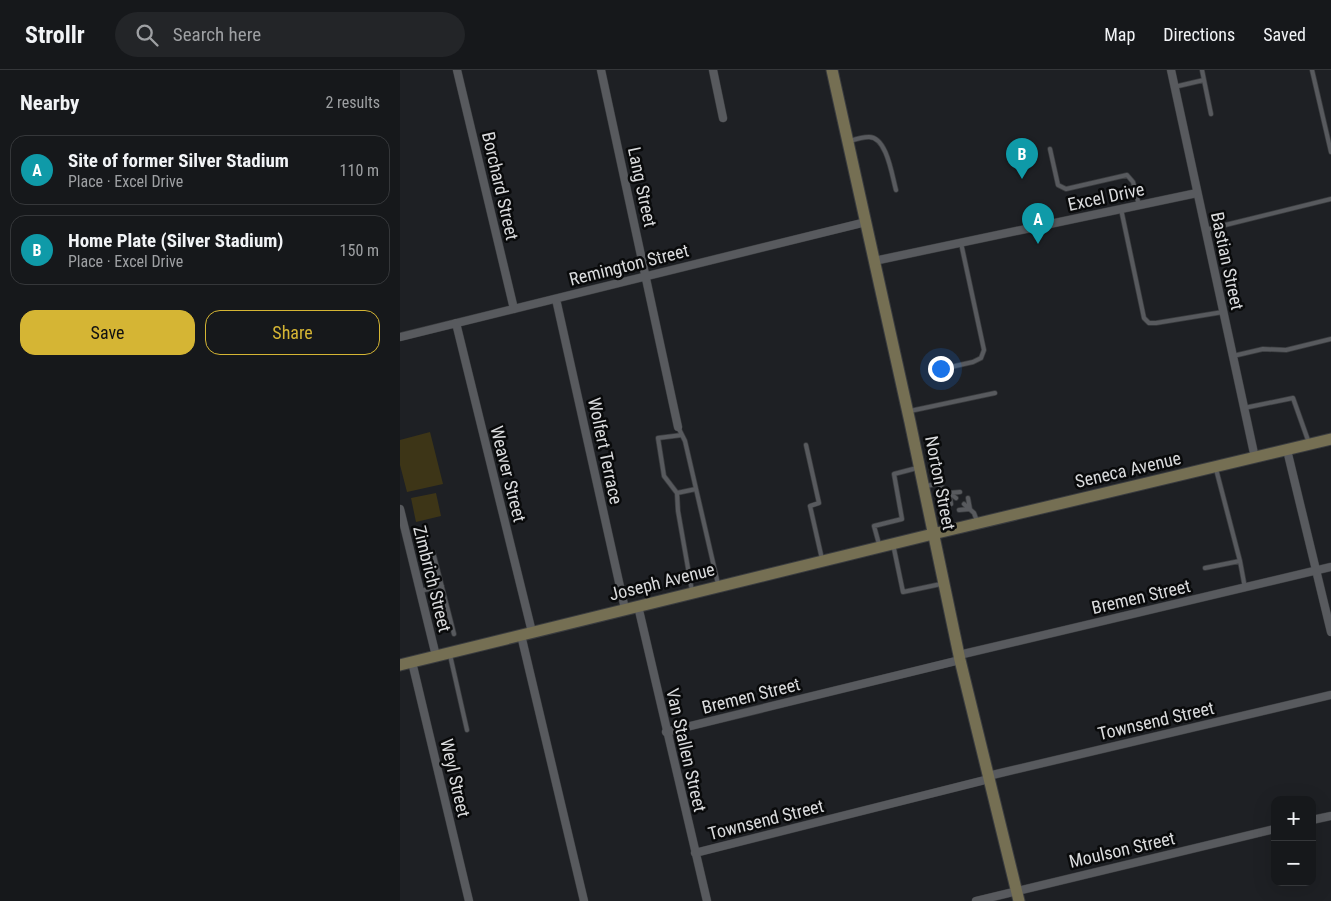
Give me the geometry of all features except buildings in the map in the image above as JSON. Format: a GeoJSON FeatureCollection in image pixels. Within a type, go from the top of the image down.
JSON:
{"type":"FeatureCollection","features":[{"type":"Feature","properties":{"kind":"main road","name":"Norton Street"},"geometry":{"type":"LineString","coordinates":[[832,70],[908,411],[959,658],[1017,896]]}},
{"type":"Feature","properties":{"kind":"main road","name":"Seneca Avenue"},"geometry":{"type":"LineString","coordinates":[[933,534],[1331,439]]}},
{"type":"Feature","properties":{"kind":"main road","name":"Joseph Avenue"},"geometry":{"type":"LineString","coordinates":[[400,665],[933,534]]}},
{"type":"Feature","properties":{"kind":"street","name":"Borchard Street"},"geometry":{"type":"LineString","coordinates":[[457,70],[514,309]]}},
{"type":"Feature","properties":{"kind":"street","name":"Lang Street"},"geometry":{"type":"LineString","coordinates":[[601,70],[680,431]]}},
{"type":"Feature","properties":{"kind":"street"},"geometry":{"type":"LineString","coordinates":[[713,70],[723,118]]}},
{"type":"Feature","properties":{"kind":"street","name":"Bastian Street"},"geometry":{"type":"LineString","coordinates":[[1171,70],[1255,458]]}},
{"type":"Feature","properties":{"kind":"street","name":"Excel Drive"},"geometry":{"type":"LineString","coordinates":[[874,261],[1197,193]]}},
{"type":"Feature","properties":{"kind":"street","name":"Remington Street"},"geometry":{"type":"LineString","coordinates":[[400,337],[866,222]]}},
{"type":"Feature","properties":{"kind":"street","name":"Wolfert Terrace"},"geometry":{"type":"LineString","coordinates":[[556,299],[625,609]]}},
{"type":"Feature","properties":{"kind":"street","name":"Weaver Street"},"geometry":{"type":"LineString","coordinates":[[456,323],[584,901]]}},
{"type":"Feature","properties":{"kind":"street"},"geometry":{"type":"LineString","coordinates":[[1287,450],[1331,632]]}},
{"type":"Feature","properties":{"kind":"street","name":"Zimbrich Street"},"geometry":{"type":"LineString","coordinates":[[400,509],[436,656]]}},
{"type":"Feature","properties":{"kind":"street","name":"Bremen Street"},"geometry":{"type":"LineString","coordinates":[[666,732],[1331,567]]}},
{"type":"Feature","properties":{"kind":"street","name":"Van Stallen Street"},"geometry":{"type":"LineString","coordinates":[[638,606],[707,901]]}},
{"type":"Feature","properties":{"kind":"street","name":"Weyl Street"},"geometry":{"type":"LineString","coordinates":[[412,662],[469,901]]}},
{"type":"Feature","properties":{"kind":"street","name":"Townsend Street"},"geometry":{"type":"LineString","coordinates":[[695,853],[988,777],[1331,695]]}},
{"type":"Feature","properties":{"kind":"street"},"geometry":{"type":"LineString","coordinates":[[1316,819],[1331,816]]}},
{"type":"Feature","properties":{"kind":"street","name":"Moulson Street"},"geometry":{"type":"LineString","coordinates":[[976,901],[1017,896],[1271,830]]}},
{"type":"Feature","properties":{"kind":"lane"},"geometry":{"type":"LineString","coordinates":[[1202,70],[1211,114]]}},
{"type":"Feature","properties":{"kind":"lane"},"geometry":{"type":"LineString","coordinates":[[1312,70],[1331,152]]}},
{"type":"Feature","properties":{"kind":"lane"},"geometry":{"type":"LineString","coordinates":[[1174,87],[1204,80]]}},
{"type":"Feature","properties":{"kind":"lane"},"geometry":{"type":"LineString","coordinates":[[848,141],[870,137],[877,139],[883,145],[896,190]]}},
{"type":"Feature","properties":{"kind":"lane"},"geometry":{"type":"LineString","coordinates":[[1050,149],[1058,185],[1066,189],[1127,175],[1133,182],[1139,205]]}},
{"type":"Feature","properties":{"kind":"lane"},"geometry":{"type":"LineString","coordinates":[[1205,230],[1331,200]]}},
{"type":"Feature","properties":{"kind":"lane"},"geometry":{"type":"LineString","coordinates":[[1121,209],[1144,318],[1149,323],[1156,323],[1223,312]]}},
{"type":"Feature","properties":{"kind":"lane"},"geometry":{"type":"LineString","coordinates":[[932,371],[973,362],[981,358],[984,350],[961,243]]}},
{"type":"Feature","properties":{"kind":"lane"},"geometry":{"type":"LineString","coordinates":[[1233,356],[1263,349],[1286,350],[1331,339]]}},
{"type":"Feature","properties":{"kind":"lane"},"geometry":{"type":"LineString","coordinates":[[908,411],[995,393]]}},
{"type":"Feature","properties":{"kind":"lane"},"geometry":{"type":"LineString","coordinates":[[1244,408],[1293,398],[1309,445]]}},
{"type":"Feature","properties":{"kind":"lane"},"geometry":{"type":"LineString","coordinates":[[693,593],[678,511],[677,493],[664,476],[658,438],[680,431],[685,441],[718,586]]}},
{"type":"Feature","properties":{"kind":"lane"},"geometry":{"type":"LineString","coordinates":[[806,445],[819,503],[810,506],[823,562]]}},
{"type":"Feature","properties":{"kind":"lane"},"geometry":{"type":"LineString","coordinates":[[1216,467],[1245,588]]}},
{"type":"Feature","properties":{"kind":"lane"},"geometry":{"type":"LineString","coordinates":[[880,548],[874,526],[902,519],[894,474],[920,468]]}},
{"type":"Feature","properties":{"kind":"lane"},"geometry":{"type":"LineString","coordinates":[[923,487],[938,484],[956,498]]}},
{"type":"Feature","properties":{"kind":"lane"},"geometry":{"type":"LineString","coordinates":[[677,493],[696,489]]}},
{"type":"Feature","properties":{"kind":"lane"},"geometry":{"type":"LineString","coordinates":[[949,493],[960,492]]}},
{"type":"Feature","properties":{"kind":"lane"},"geometry":{"type":"LineString","coordinates":[[949,493],[951,504]]}},
{"type":"Feature","properties":{"kind":"lane"},"geometry":{"type":"LineString","coordinates":[[968,498],[970,509]]}},
{"type":"Feature","properties":{"kind":"lane"},"geometry":{"type":"LineString","coordinates":[[964,504],[974,513],[977,523]]}},
{"type":"Feature","properties":{"kind":"lane"},"geometry":{"type":"LineString","coordinates":[[959,510],[970,509]]}},
{"type":"Feature","properties":{"kind":"lane"},"geometry":{"type":"LineString","coordinates":[[893,544],[903,592],[943,583]]}},
{"type":"Feature","properties":{"kind":"lane"},"geometry":{"type":"LineString","coordinates":[[433,552],[454,634]]}},
{"type":"Feature","properties":{"kind":"lane"},"geometry":{"type":"LineString","coordinates":[[1205,568],[1240,561]]}},
{"type":"Feature","properties":{"kind":"lane"},"geometry":{"type":"LineString","coordinates":[[420,592],[442,586]]}},
{"type":"Feature","properties":{"kind":"lane"},"geometry":{"type":"LineString","coordinates":[[449,653],[467,730]]}},
{"type":"Feature","properties":{"kind":"shaded area"},"geometry":{"type":"Polygon","coordinates":[[[430,432],[443,484],[407,492],[400,465],[400,440],[430,432]]]}},
{"type":"Feature","properties":{"kind":"shaded area"},"geometry":{"type":"Polygon","coordinates":[[[436,493],[441,516],[416,522],[411,498],[436,493]]]}},
{"type":"Feature","properties":{"kind":"place","name":"Home Plate (Silver Stadium)"},"geometry":{"type":"Point","coordinates":[1022,179]}},
{"type":"Feature","properties":{"kind":"place","name":"Site of former Silver Stadium"},"geometry":{"type":"Point","coordinates":[1038,244]}}]}
